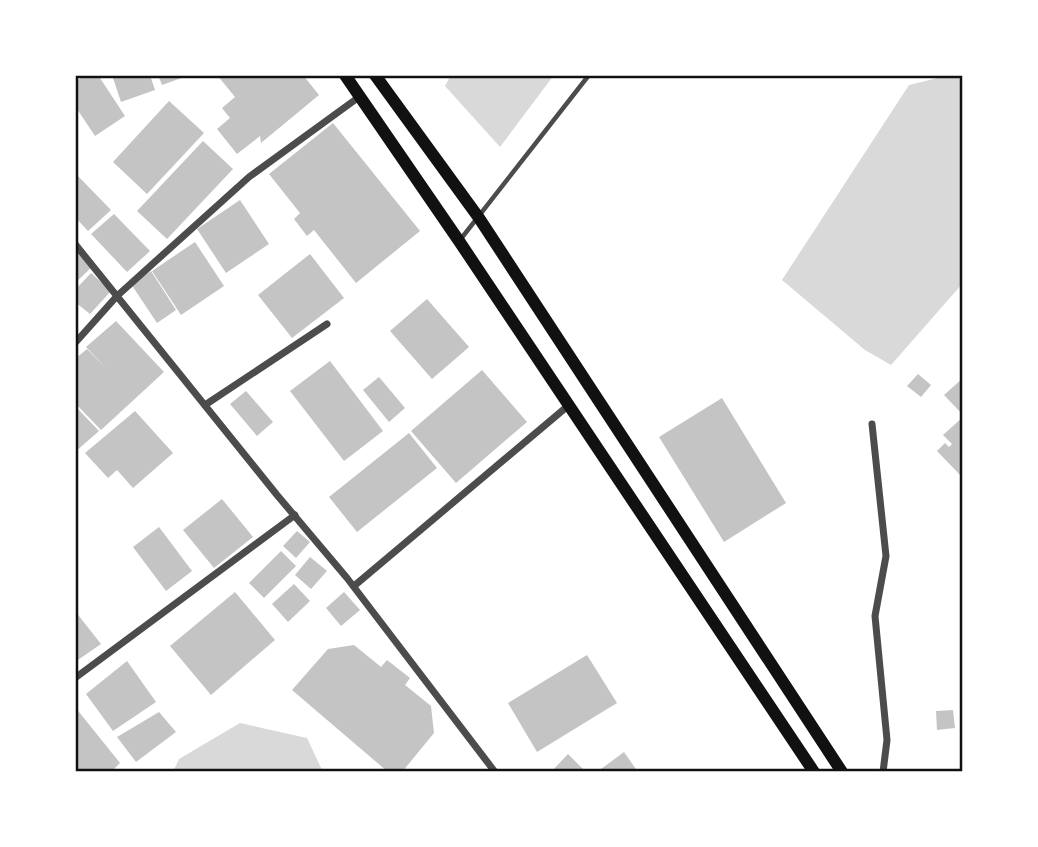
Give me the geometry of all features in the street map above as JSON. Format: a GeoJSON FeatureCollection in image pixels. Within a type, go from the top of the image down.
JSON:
{"type":"FeatureCollection","features":[{"type":"Feature","properties":{"kind":"main road"},"geometry":{"type":"LineString","coordinates":[[345,75],[814,772]]}},
{"type":"Feature","properties":{"kind":"main road"},"geometry":{"type":"LineString","coordinates":[[375,75],[479,218],[842,772]]}},
{"type":"Feature","properties":{"kind":"street"},"geometry":{"type":"LineString","coordinates":[[75,342],[117,296],[249,177],[359,97]]}},
{"type":"Feature","properties":{"kind":"street"},"geometry":{"type":"LineString","coordinates":[[75,244],[354,586],[495,772]]}},
{"type":"Feature","properties":{"kind":"street"},"geometry":{"type":"LineString","coordinates":[[205,405],[327,324]]}},
{"type":"Feature","properties":{"kind":"street"},"geometry":{"type":"LineString","coordinates":[[354,586],[569,405]]}},
{"type":"Feature","properties":{"kind":"street"},"geometry":{"type":"LineString","coordinates":[[872,424],[886,556],[875,616],[887,740],[883,772]]}},
{"type":"Feature","properties":{"kind":"street"},"geometry":{"type":"LineString","coordinates":[[75,678],[295,515]]}},
{"type":"Feature","properties":{"kind":"lane"},"geometry":{"type":"LineString","coordinates":[[459,241],[589,75]]}},
{"type":"Feature","properties":{"kind":"shaded area"},"geometry":{"type":"Polygon","coordinates":[[[451,75],[554,75],[500,147],[445,86],[451,75]]]}},
{"type":"Feature","properties":{"kind":"shaded area"},"geometry":{"type":"Polygon","coordinates":[[[955,75],[963,82],[963,283],[891,365],[865,350],[782,280],[909,85],[955,75]]]}},
{"type":"Feature","properties":{"kind":"shaded area"},"geometry":{"type":"Polygon","coordinates":[[[240,723],[307,738],[323,772],[173,772],[179,759],[240,723]]]}},
{"type":"Feature","properties":{"kind":"building"},"geometry":{"type":"Polygon","coordinates":[[[85,75],[98,75],[125,116],[95,136],[75,106],[75,82],[85,75]]]}},
{"type":"Feature","properties":{"kind":"building"},"geometry":{"type":"Polygon","coordinates":[[[112,75],[150,75],[155,90],[121,102],[112,75]]]}},
{"type":"Feature","properties":{"kind":"building"},"geometry":{"type":"Polygon","coordinates":[[[158,75],[187,75],[187,76],[162,85],[158,75]]]}},
{"type":"Feature","properties":{"kind":"building"},"geometry":{"type":"Polygon","coordinates":[[[217,75],[303,75],[319,95],[261,143],[260,136],[237,154],[217,129],[230,118],[222,108],[235,97],[217,75]]]}},
{"type":"Feature","properties":{"kind":"building"},"geometry":{"type":"Polygon","coordinates":[[[169,101],[204,133],[147,194],[113,162],[169,101]]]}},
{"type":"Feature","properties":{"kind":"building"},"geometry":{"type":"Polygon","coordinates":[[[333,123],[420,231],[356,283],[314,230],[307,236],[294,219],[300,213],[269,174],[333,123]]]}},
{"type":"Feature","properties":{"kind":"building"},"geometry":{"type":"Polygon","coordinates":[[[203,141],[233,169],[167,239],[137,211],[203,141]]]}},
{"type":"Feature","properties":{"kind":"building"},"geometry":{"type":"Polygon","coordinates":[[[75,173],[111,210],[88,231],[75,217],[75,173]]]}},
{"type":"Feature","properties":{"kind":"building"},"geometry":{"type":"Polygon","coordinates":[[[240,200],[269,244],[226,273],[197,229],[240,200]]]}},
{"type":"Feature","properties":{"kind":"building"},"geometry":{"type":"Polygon","coordinates":[[[114,214],[150,251],[127,272],[91,234],[114,214]]]}},
{"type":"Feature","properties":{"kind":"building"},"geometry":{"type":"Polygon","coordinates":[[[195,242],[224,286],[181,315],[152,271],[195,242]]]}},
{"type":"Feature","properties":{"kind":"building"},"geometry":{"type":"Polygon","coordinates":[[[75,249],[93,266],[75,283],[75,249]]]}},
{"type":"Feature","properties":{"kind":"building"},"geometry":{"type":"Polygon","coordinates":[[[310,254],[344,298],[292,338],[258,295],[310,254]]]}},
{"type":"Feature","properties":{"kind":"building"},"geometry":{"type":"Polygon","coordinates":[[[151,271],[176,310],[157,323],[131,284],[151,271]]]}},
{"type":"Feature","properties":{"kind":"building"},"geometry":{"type":"Polygon","coordinates":[[[91,273],[111,291],[90,314],[75,302],[75,290],[91,273]]]}},
{"type":"Feature","properties":{"kind":"building"},"geometry":{"type":"Polygon","coordinates":[[[427,299],[469,347],[432,379],[390,331],[427,299]]]}},
{"type":"Feature","properties":{"kind":"building"},"geometry":{"type":"Polygon","coordinates":[[[116,321],[164,372],[101,430],[75,403],[75,359],[87,349],[107,369],[86,347],[116,321]]]}},
{"type":"Feature","properties":{"kind":"building"},"geometry":{"type":"Polygon","coordinates":[[[330,361],[383,431],[344,461],[290,391],[330,361]]]}},
{"type":"Feature","properties":{"kind":"building"},"geometry":{"type":"Polygon","coordinates":[[[482,370],[527,422],[456,483],[411,431],[482,370]]]}},
{"type":"Feature","properties":{"kind":"building"},"geometry":{"type":"Polygon","coordinates":[[[918,374],[931,385],[921,397],[907,386],[918,374]]]}},
{"type":"Feature","properties":{"kind":"building"},"geometry":{"type":"Polygon","coordinates":[[[379,377],[405,408],[389,422],[363,390],[379,377]]]}},
{"type":"Feature","properties":{"kind":"building"},"geometry":{"type":"Polygon","coordinates":[[[963,378],[963,415],[944,395],[963,378]]]}},
{"type":"Feature","properties":{"kind":"building"},"geometry":{"type":"Polygon","coordinates":[[[246,391],[273,422],[257,436],[230,404],[246,391]]]}},
{"type":"Feature","properties":{"kind":"building"},"geometry":{"type":"Polygon","coordinates":[[[722,398],[786,503],[724,542],[659,437],[722,398]]]}},
{"type":"Feature","properties":{"kind":"building"},"geometry":{"type":"Polygon","coordinates":[[[75,406],[99,431],[75,452],[75,406]]]}},
{"type":"Feature","properties":{"kind":"building"},"geometry":{"type":"Polygon","coordinates":[[[135,411],[173,453],[133,488],[117,470],[108,478],[85,453],[135,411]]]}},
{"type":"Feature","properties":{"kind":"building"},"geometry":{"type":"Polygon","coordinates":[[[963,417],[963,478],[937,451],[945,443],[949,447],[952,444],[943,435],[963,417]]]}},
{"type":"Feature","properties":{"kind":"building"},"geometry":{"type":"Polygon","coordinates":[[[409,433],[437,468],[357,532],[329,497],[409,433]]]}},
{"type":"Feature","properties":{"kind":"building"},"geometry":{"type":"Polygon","coordinates":[[[222,499],[253,537],[214,568],[183,530],[222,499]]]}},
{"type":"Feature","properties":{"kind":"building"},"geometry":{"type":"Polygon","coordinates":[[[159,527],[192,571],[166,591],[133,547],[159,527]]]}},
{"type":"Feature","properties":{"kind":"building"},"geometry":{"type":"Polygon","coordinates":[[[297,531],[310,542],[296,558],[283,546],[297,531]]]}},
{"type":"Feature","properties":{"kind":"building"},"geometry":{"type":"Polygon","coordinates":[[[281,551],[296,566],[264,598],[249,583],[281,551]]]}},
{"type":"Feature","properties":{"kind":"building"},"geometry":{"type":"Polygon","coordinates":[[[310,557],[327,571],[311,589],[295,575],[310,557]]]}},
{"type":"Feature","properties":{"kind":"building"},"geometry":{"type":"Polygon","coordinates":[[[294,584],[310,601],[288,622],[272,604],[294,584]]]}},
{"type":"Feature","properties":{"kind":"building"},"geometry":{"type":"Polygon","coordinates":[[[235,592],[275,640],[211,695],[170,646],[235,592]]]}},
{"type":"Feature","properties":{"kind":"building"},"geometry":{"type":"Polygon","coordinates":[[[344,592],[360,610],[341,626],[326,608],[344,592]]]}},
{"type":"Feature","properties":{"kind":"building"},"geometry":{"type":"Polygon","coordinates":[[[75,611],[101,644],[75,662],[75,611]]]}},
{"type":"Feature","properties":{"kind":"building"},"geometry":{"type":"Polygon","coordinates":[[[354,645],[381,667],[387,660],[410,678],[405,685],[431,706],[434,733],[402,772],[388,772],[292,690],[328,649],[354,645]]]}},
{"type":"Feature","properties":{"kind":"building"},"geometry":{"type":"Polygon","coordinates":[[[587,655],[617,703],[537,752],[508,703],[587,655]]]}},
{"type":"Feature","properties":{"kind":"building"},"geometry":{"type":"Polygon","coordinates":[[[127,661],[156,702],[113,731],[86,694],[127,661]]]}},
{"type":"Feature","properties":{"kind":"building"},"geometry":{"type":"Polygon","coordinates":[[[75,707],[120,763],[111,772],[75,772],[75,707]]]}},
{"type":"Feature","properties":{"kind":"building"},"geometry":{"type":"Polygon","coordinates":[[[953,710],[955,728],[937,730],[936,711],[953,710]]]}},
{"type":"Feature","properties":{"kind":"building"},"geometry":{"type":"Polygon","coordinates":[[[159,712],[176,732],[136,762],[117,737],[159,712]]]}},
{"type":"Feature","properties":{"kind":"building"},"geometry":{"type":"Polygon","coordinates":[[[624,752],[638,772],[597,772],[624,752]]]}},
{"type":"Feature","properties":{"kind":"building"},"geometry":{"type":"Polygon","coordinates":[[[568,754],[586,772],[551,772],[568,754]]]}}]}
